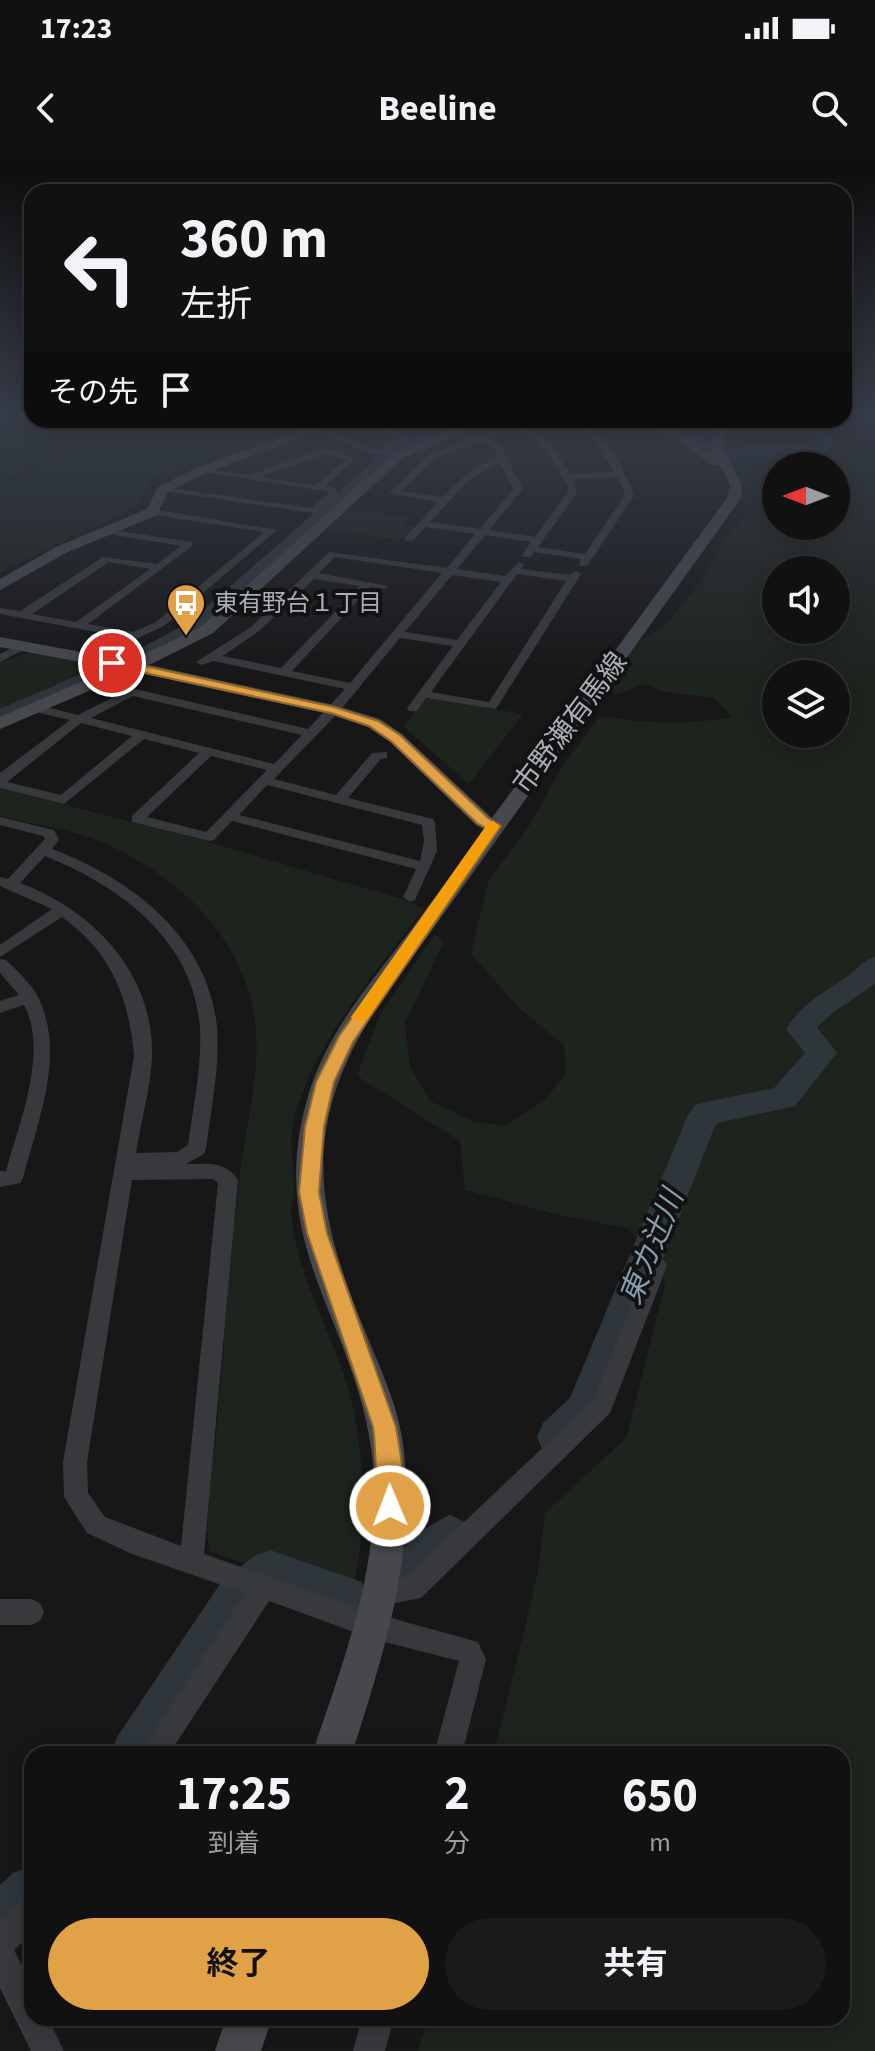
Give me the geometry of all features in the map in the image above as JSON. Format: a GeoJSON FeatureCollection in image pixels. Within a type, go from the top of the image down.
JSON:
{"type":"FeatureCollection","features":[{"type":"Feature","properties":{"kind":"street"},"geometry":{"type":"LineString","coordinates":[[152,512],[157,501]]}},
{"type":"Feature","properties":{"kind":"street"},"geometry":{"type":"LineString","coordinates":[[242,501],[311,511],[327,501]]}},
{"type":"Feature","properties":{"kind":"street"},"geometry":{"type":"LineString","coordinates":[[0,724],[132,667],[207,630],[348,501]]}},
{"type":"Feature","properties":{"kind":"street"},"geometry":{"type":"LineString","coordinates":[[389,562],[446,501]]}},
{"type":"Feature","properties":{"kind":"street"},"geometry":{"type":"LineString","coordinates":[[209,751],[137,819],[209,837],[334,710],[508,501]]}},
{"type":"Feature","properties":{"kind":"street"},"geometry":{"type":"LineString","coordinates":[[532,548],[566,501]]}},
{"type":"Feature","properties":{"kind":"street"},"geometry":{"type":"LineString","coordinates":[[422,694],[492,706],[625,501]]}},
{"type":"Feature","properties":{"kind":"street","name":"市野瀬有馬線"},"geometry":{"type":"LineString","coordinates":[[335,1746],[373,1626],[390,1522],[389,1457],[377,1401],[317,1233],[309,1192],[315,1127],[325,1082],[345,1040],[494,826],[732,501]]}},
{"type":"Feature","properties":{"kind":"street"},"geometry":{"type":"LineString","coordinates":[[0,585],[61,550],[152,512],[272,530],[160,624],[87,658]]}},
{"type":"Feature","properties":{"kind":"street"},"geometry":{"type":"LineString","coordinates":[[425,524],[482,532],[532,548],[580,569]]}},
{"type":"Feature","properties":{"kind":"street"},"geometry":{"type":"LineString","coordinates":[[79,625],[194,542],[108,531]]}},
{"type":"Feature","properties":{"kind":"street"},"geometry":{"type":"LineString","coordinates":[[353,687],[208,660],[245,636],[333,554],[449,572],[580,569]]}},
{"type":"Feature","properties":{"kind":"street"},"geometry":{"type":"LineString","coordinates":[[22,615],[107,559],[159,567]]}},
{"type":"Feature","properties":{"kind":"street"},"geometry":{"type":"LineString","coordinates":[[413,708],[514,572]]}},
{"type":"Feature","properties":{"kind":"street"},"geometry":{"type":"LineString","coordinates":[[310,575],[383,586]]}},
{"type":"Feature","properties":{"kind":"street"},"geometry":{"type":"LineString","coordinates":[[284,672],[367,584]]}},
{"type":"Feature","properties":{"kind":"street"},"geometry":{"type":"LineString","coordinates":[[0,611],[136,636]]}},
{"type":"Feature","properties":{"kind":"street"},"geometry":{"type":"LineString","coordinates":[[397,634],[459,644]]}},
{"type":"Feature","properties":{"kind":"street"},"geometry":{"type":"LineString","coordinates":[[0,642],[334,710],[374,723],[396,738],[481,820],[494,826]]}},
{"type":"Feature","properties":{"kind":"street"},"geometry":{"type":"LineString","coordinates":[[0,659],[25,646]]}},
{"type":"Feature","properties":{"kind":"street"},"geometry":{"type":"LineString","coordinates":[[141,735],[64,800],[0,784],[2,778],[78,720],[131,692],[310,733]]}},
{"type":"Feature","properties":{"kind":"street"},"geometry":{"type":"LineString","coordinates":[[35,708],[275,768]]}},
{"type":"Feature","properties":{"kind":"street"},"geometry":{"type":"LineString","coordinates":[[340,798],[377,756],[382,755]]}},
{"type":"Feature","properties":{"kind":"street"},"geometry":{"type":"LineString","coordinates":[[266,781],[428,822],[432,846],[410,897]]}},
{"type":"Feature","properties":{"kind":"street"},"geometry":{"type":"LineString","coordinates":[[231,817],[424,867]]}},
{"type":"Feature","properties":{"kind":"street"},"geometry":{"type":"LineString","coordinates":[[0,821],[49,833],[52,840],[44,851],[5,882]]}},
{"type":"Feature","properties":{"kind":"street"},"geometry":{"type":"LineString","coordinates":[[44,851],[102,878],[145,906],[176,938],[201,984],[208,1028],[197,1149],[180,1159],[124,1166]]}},
{"type":"Feature","properties":{"kind":"street"},"geometry":{"type":"LineString","coordinates":[[5,882],[36,892],[82,921],[114,956],[130,986],[142,1022],[143,1056],[75,1462],[76,1497],[96,1525],[132,1542],[373,1626],[469,1651],[473,1659],[450,1746]]}},
{"type":"Feature","properties":{"kind":"street"},"geometry":{"type":"LineString","coordinates":[[0,952],[63,909]]}},
{"type":"Feature","properties":{"kind":"street"},"geometry":{"type":"LineString","coordinates":[[0,964],[30,997],[44,1035],[41,1074],[13,1178],[0,1179]]}},
{"type":"Feature","properties":{"kind":"street"},"geometry":{"type":"LineString","coordinates":[[0,1007],[30,997]]}},
{"type":"Feature","properties":{"kind":"street"},"geometry":{"type":"LineString","coordinates":[[124,1166],[217,1171],[228,1180],[191,1562]]}},
{"type":"Feature","properties":{"kind":"street"},"geometry":{"type":"LineString","coordinates":[[380,1593],[412,1589],[602,1406],[657,1266]]}},
{"type":"Feature","properties":{"kind":"street"},"geometry":{"type":"LineString","coordinates":[[158,1746],[264,1587]]}},
{"type":"Feature","properties":{"kind":"street"},"geometry":{"type":"LineString","coordinates":[[0,1612],[31,1612]]}},
{"type":"Feature","properties":{"kind":"street"},"geometry":{"type":"LineString","coordinates":[[0,1946],[5,1936],[24,1921]]}},
{"type":"Feature","properties":{"kind":"street"},"geometry":{"type":"LineString","coordinates":[[0,1955],[24,2003]]}},
{"type":"Feature","properties":{"kind":"street"},"geometry":{"type":"LineString","coordinates":[[36,2026],[48,2051]]}},
{"type":"Feature","properties":{"kind":"street"},"geometry":{"type":"LineString","coordinates":[[238,2051],[246,2026]]}},
{"type":"Feature","properties":{"kind":"street"},"geometry":{"type":"LineString","coordinates":[[369,2051],[376,2026]]}},
{"type":"Feature","properties":{"kind":"shaded area"},"geometry":{"type":"Polygon","coordinates":[[[0,501],[138,501],[135,507],[0,573],[0,501]]]}},
{"type":"Feature","properties":{"kind":"shaded area"},"geometry":{"type":"Polygon","coordinates":[[[740,501],[762,501],[762,540],[850,540],[850,501],[875,501],[875,2051],[418,2051],[426,2026],[850,2026],[850,1746],[496,1746],[537,1577],[545,1513],[626,1438],[665,1286],[658,1256],[627,1228],[563,1216],[465,1190],[460,1141],[357,1076],[380,1014],[435,934],[444,942],[405,1023],[410,1066],[430,1101],[475,1122],[505,1126],[545,1100],[566,1073],[564,1046],[517,1006],[471,954],[489,880],[529,826],[563,765],[600,716],[666,722],[732,717],[714,698],[664,692],[643,684],[618,694],[602,689],[639,641],[664,627],[699,584],[728,534],[754,508],[740,501]]]}},
{"type":"Feature","properties":{"kind":"shaded area"},"geometry":{"type":"Polygon","coordinates":[[[349,509],[408,517],[404,524],[418,526],[408,538],[398,540],[328,529],[349,509]]]}},
{"type":"Feature","properties":{"kind":"shaded area"},"geometry":{"type":"Polygon","coordinates":[[[33,652],[99,667],[0,710],[0,662],[33,652]]]}},
{"type":"Feature","properties":{"kind":"shaded area"},"geometry":{"type":"Polygon","coordinates":[[[433,698],[523,714],[469,784],[404,727],[421,701],[433,698]]]}},
{"type":"Feature","properties":{"kind":"shaded area"},"geometry":{"type":"Polygon","coordinates":[[[0,788],[198,839],[399,898],[424,909],[365,986],[326,1044],[310,1074],[292,1133],[294,1196],[291,1209],[294,1232],[306,1276],[347,1384],[358,1436],[362,1521],[360,1549],[349,1601],[209,1551],[208,1505],[234,1230],[256,1066],[256,1033],[251,999],[240,968],[224,939],[204,913],[180,890],[153,870],[94,839],[0,816],[0,788]]]}},
{"type":"Feature","properties":{"kind":"waterway"},"geometry":{"type":"LineString","coordinates":[[0,717],[150,651],[195,627],[337,501]]}},
{"type":"Feature","properties":{"kind":"waterway","name":"東カ辻川"},"geometry":{"type":"LineString","coordinates":[[557,1437],[585,1410],[699,1124],[707,1113],[784,1098],[822,1053],[801,1029],[807,1019],[825,1003],[858,983],[875,966]]}},
{"type":"Feature","properties":{"kind":"waterway","name":"東カ辻川"},"geometry":{"type":"LineString","coordinates":[[411,1570],[450,1537]]}},
{"type":"Feature","properties":{"kind":"waterway","name":"東カ辻川"},"geometry":{"type":"LineString","coordinates":[[139,1746],[236,1600],[270,1572],[346,1598]]}},
{"type":"Feature","properties":{"kind":"waterway","name":"東カ辻川"},"geometry":{"type":"LineString","coordinates":[[0,1919],[24,1899]]}},
{"type":"Feature","properties":{"kind":"slow traffic"},"geometry":{"type":"LineString","coordinates":[[360,1017],[493,826]]}},
{"type":"Feature","properties":{"kind":"place","name":"東有野台１丁目"},"geometry":{"type":"Point","coordinates":[186,637]}},
{"type":"Feature","properties":{"kind":"route"},"geometry":{"type":"LineString","coordinates":[[112,663],[334,710],[374,723],[396,738],[483,821],[494,826],[345,1040],[325,1082],[315,1127],[309,1192],[317,1233],[384,1427],[389,1457],[390,1506]]}}]}
